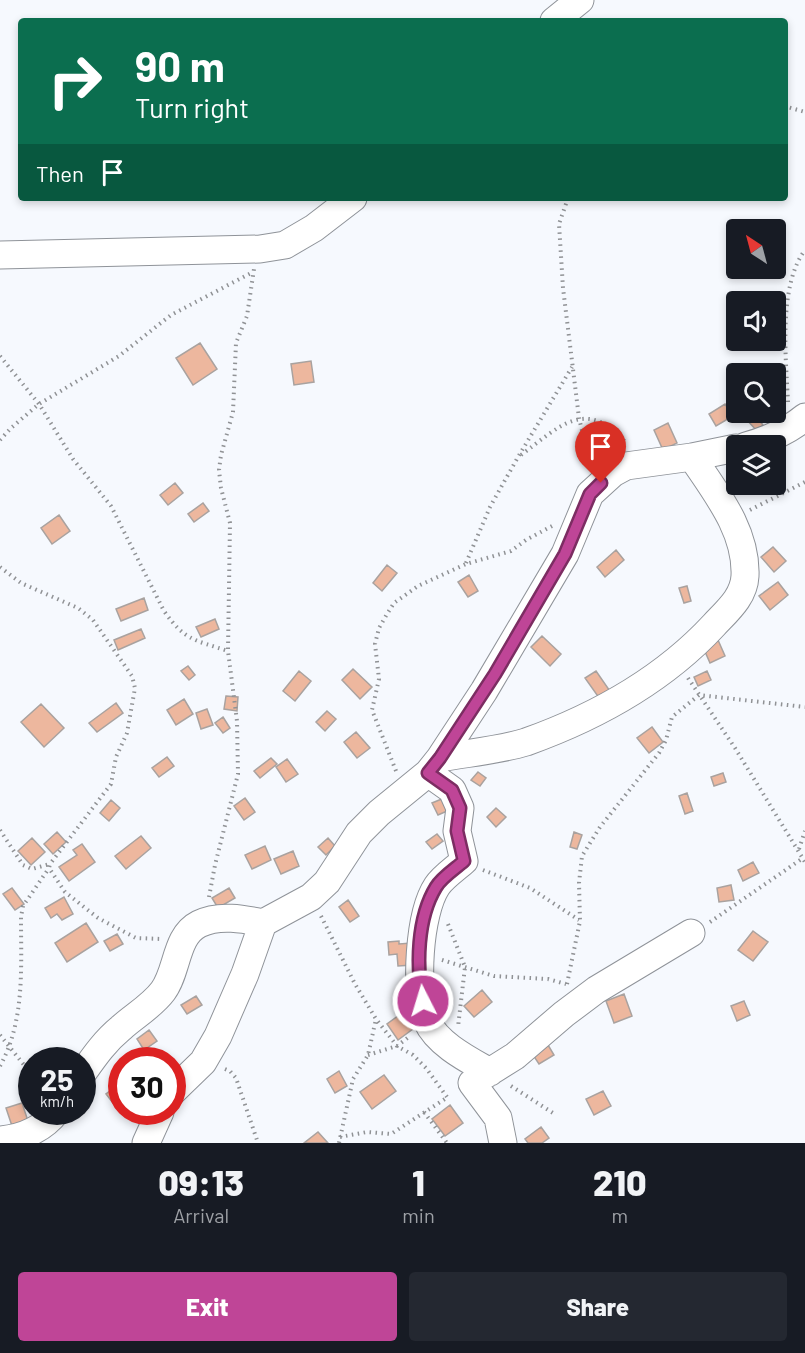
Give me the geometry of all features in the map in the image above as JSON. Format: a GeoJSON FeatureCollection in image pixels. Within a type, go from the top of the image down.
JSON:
{"type":"FeatureCollection","features":[{"type":"Feature","properties":{"kind":"street"},"geometry":{"type":"LineString","coordinates":[[0,255],[257,260],[314,228],[348,201]]}},
{"type":"Feature","properties":{"kind":"street"},"geometry":{"type":"LineString","coordinates":[[774,435],[797,424]]}},
{"type":"Feature","properties":{"kind":"street"},"geometry":{"type":"LineString","coordinates":[[96,1057],[112,1037],[162,992],[196,928],[242,918],[263,923],[311,897],[327,882],[359,833],[378,813],[434,766],[484,691],[565,554],[586,503],[612,473],[626,466],[726,450]]}},
{"type":"Feature","properties":{"kind":"street"},"geometry":{"type":"LineString","coordinates":[[434,766],[524,742],[573,722],[631,694],[678,660],[704,637],[736,601],[745,576],[744,562],[733,518],[692,457]]}},
{"type":"Feature","properties":{"kind":"street"},"geometry":{"type":"LineString","coordinates":[[434,766],[452,790],[460,808],[457,831],[464,861],[437,886],[425,917],[420,953],[420,986],[427,1021],[481,1078],[498,1118],[503,1143]]}},
{"type":"Feature","properties":{"kind":"street"},"geometry":{"type":"LineString","coordinates":[[186,1078],[203,1062],[218,1036],[245,974],[263,923]]}},
{"type":"Feature","properties":{"kind":"street"},"geometry":{"type":"LineString","coordinates":[[481,1078],[515,1056],[596,990],[691,933]]}},
{"type":"Feature","properties":{"kind":"street"},"geometry":{"type":"LineString","coordinates":[[0,1140],[21,1137],[43,1125]]}},
{"type":"Feature","properties":{"kind":"street"},"geometry":{"type":"LineString","coordinates":[[146,1143],[154,1125]]}},
{"type":"Feature","properties":{"kind":"path"},"geometry":{"type":"LineString","coordinates":[[788,107],[805,112]]}},
{"type":"Feature","properties":{"kind":"path"},"geometry":{"type":"LineString","coordinates":[[405,792],[372,710],[379,678],[375,644],[379,628],[394,603],[418,586],[466,564],[511,551],[586,503],[591,471],[579,418],[563,288],[559,224],[567,201]]}},
{"type":"Feature","properties":{"kind":"path"},"geometry":{"type":"LineString","coordinates":[[797,424],[786,321],[790,286],[805,250]]}},
{"type":"Feature","properties":{"kind":"path"},"geometry":{"type":"LineString","coordinates":[[0,440],[39,404],[119,356],[171,315],[257,260]]}},
{"type":"Feature","properties":{"kind":"path"},"geometry":{"type":"LineString","coordinates":[[50,866],[65,892],[98,918],[136,938],[153,940],[196,928],[238,774],[237,721],[228,651],[230,523],[219,470],[233,412],[236,343],[247,316],[257,260]]}},
{"type":"Feature","properties":{"kind":"path"},"geometry":{"type":"LineString","coordinates":[[0,356],[39,404],[72,459],[111,506],[164,611],[175,626],[186,636],[228,651]]}},
{"type":"Feature","properties":{"kind":"path"},"geometry":{"type":"LineString","coordinates":[[466,564],[490,507],[573,366]]}},
{"type":"Feature","properties":{"kind":"path"},"geometry":{"type":"LineString","coordinates":[[518,457],[564,424],[579,418],[593,420],[615,430],[641,463]]}},
{"type":"Feature","properties":{"kind":"path"},"geometry":{"type":"LineString","coordinates":[[733,518],[805,482]]}},
{"type":"Feature","properties":{"kind":"path"},"geometry":{"type":"LineString","coordinates":[[0,567],[21,583],[78,608],[93,620],[132,676],[135,688],[127,733],[116,757],[111,784],[23,906],[21,996],[9,1049],[0,1066]]}},
{"type":"Feature","properties":{"kind":"path"},"geometry":{"type":"LineString","coordinates":[[678,660],[804,860],[691,933]]}},
{"type":"Feature","properties":{"kind":"path"},"geometry":{"type":"LineString","coordinates":[[567,984],[580,921],[580,865],[586,846],[659,753],[666,740],[672,717],[699,695],[805,707]]}},
{"type":"Feature","properties":{"kind":"path"},"geometry":{"type":"LineString","coordinates":[[0,831],[23,864],[32,869],[50,866]]}},
{"type":"Feature","properties":{"kind":"path"},"geometry":{"type":"LineString","coordinates":[[799,850],[805,831]]}},
{"type":"Feature","properties":{"kind":"path"},"geometry":{"type":"LineString","coordinates":[[464,861],[530,888],[580,921]]}},
{"type":"Feature","properties":{"kind":"path"},"geometry":{"type":"LineString","coordinates":[[437,886],[445,917],[465,967]]}},
{"type":"Feature","properties":{"kind":"path"},"geometry":{"type":"LineString","coordinates":[[311,897],[355,984],[376,1019],[397,1046],[413,1055],[447,1097]]}},
{"type":"Feature","properties":{"kind":"path"},"geometry":{"type":"LineString","coordinates":[[420,953],[494,976],[548,980],[596,990]]}},
{"type":"Feature","properties":{"kind":"path"},"geometry":{"type":"LineString","coordinates":[[368,1056],[397,1046],[422,1027],[426,1016]]}},
{"type":"Feature","properties":{"kind":"path"},"geometry":{"type":"LineString","coordinates":[[339,1143],[352,1079],[368,1056],[376,1019]]}},
{"type":"Feature","properties":{"kind":"path"},"geometry":{"type":"LineString","coordinates":[[0,1035],[18,1059]]}},
{"type":"Feature","properties":{"kind":"path"},"geometry":{"type":"LineString","coordinates":[[203,1062],[230,1071],[236,1078],[258,1143]]}},
{"type":"Feature","properties":{"kind":"path"},"geometry":{"type":"LineString","coordinates":[[340,1137],[367,1132],[391,1134],[447,1097],[481,1078],[553,1113]]}},
{"type":"Feature","properties":{"kind":"path"},"geometry":{"type":"LineString","coordinates":[[424,1112],[447,1143]]}},
{"type":"Feature","properties":{"kind":"building"},"geometry":{"type":"Polygon","coordinates":[[[200,343],[217,369],[193,385],[176,358],[200,343]]]}},
{"type":"Feature","properties":{"kind":"building"},"geometry":{"type":"Polygon","coordinates":[[[311,361],[314,382],[294,385],[291,364],[311,361]]]}},
{"type":"Feature","properties":{"kind":"building"},"geometry":{"type":"Polygon","coordinates":[[[726,406],[726,420],[716,426],[709,414],[726,406]]]}},
{"type":"Feature","properties":{"kind":"building"},"geometry":{"type":"Polygon","coordinates":[[[668,423],[677,443],[663,450],[654,430],[668,423]]]}},
{"type":"Feature","properties":{"kind":"building"},"geometry":{"type":"Polygon","coordinates":[[[750,423],[761,423],[763,425],[757,431],[750,423]]]}},
{"type":"Feature","properties":{"kind":"building"},"geometry":{"type":"Polygon","coordinates":[[[175,483],[183,493],[168,505],[160,495],[175,483]]]}},
{"type":"Feature","properties":{"kind":"building"},"geometry":{"type":"Polygon","coordinates":[[[203,503],[209,511],[194,522],[188,514],[203,503]]]}},
{"type":"Feature","properties":{"kind":"building"},"geometry":{"type":"Polygon","coordinates":[[[59,515],[70,531],[52,544],[41,528],[59,515]]]}},
{"type":"Feature","properties":{"kind":"building"},"geometry":{"type":"Polygon","coordinates":[[[773,547],[786,561],[774,572],[761,557],[773,547]]]}},
{"type":"Feature","properties":{"kind":"building"},"geometry":{"type":"Polygon","coordinates":[[[616,550],[624,560],[605,577],[597,567],[616,550]]]}},
{"type":"Feature","properties":{"kind":"building"},"geometry":{"type":"Polygon","coordinates":[[[387,565],[397,573],[382,591],[373,583],[387,565]]]}},
{"type":"Feature","properties":{"kind":"building"},"geometry":{"type":"Polygon","coordinates":[[[469,575],[478,591],[468,597],[458,582],[469,575]]]}},
{"type":"Feature","properties":{"kind":"building"},"geometry":{"type":"Polygon","coordinates":[[[778,582],[788,595],[770,610],[759,596],[778,582]]]}},
{"type":"Feature","properties":{"kind":"building"},"geometry":{"type":"Polygon","coordinates":[[[687,586],[691,601],[684,603],[679,588],[687,586]]]}},
{"type":"Feature","properties":{"kind":"building"},"geometry":{"type":"Polygon","coordinates":[[[144,598],[148,610],[121,621],[116,609],[144,598]]]}},
{"type":"Feature","properties":{"kind":"building"},"geometry":{"type":"Polygon","coordinates":[[[215,619],[219,629],[201,637],[196,627],[215,619]]]}},
{"type":"Feature","properties":{"kind":"building"},"geometry":{"type":"Polygon","coordinates":[[[141,629],[145,638],[118,650],[114,640],[141,629]]]}},
{"type":"Feature","properties":{"kind":"building"},"geometry":{"type":"Polygon","coordinates":[[[542,636],[561,654],[550,666],[531,647],[542,636]]]}},
{"type":"Feature","properties":{"kind":"building"},"geometry":{"type":"Polygon","coordinates":[[[718,640],[725,656],[710,663],[703,647],[718,640]]]}},
{"type":"Feature","properties":{"kind":"building"},"geometry":{"type":"Polygon","coordinates":[[[188,666],[195,675],[189,680],[181,671],[188,666]]]}},
{"type":"Feature","properties":{"kind":"building"},"geometry":{"type":"Polygon","coordinates":[[[353,669],[372,687],[360,699],[342,680],[353,669]]]}},
{"type":"Feature","properties":{"kind":"building"},"geometry":{"type":"Polygon","coordinates":[[[299,671],[311,681],[295,701],[283,691],[299,671]]]}},
{"type":"Feature","properties":{"kind":"building"},"geometry":{"type":"Polygon","coordinates":[[[596,671],[612,694],[602,702],[585,678],[596,671]]]}},
{"type":"Feature","properties":{"kind":"building"},"geometry":{"type":"Polygon","coordinates":[[[707,671],[711,680],[698,686],[694,677],[707,671]]]}},
{"type":"Feature","properties":{"kind":"building"},"geometry":{"type":"Polygon","coordinates":[[[226,696],[238,697],[237,711],[224,709],[226,696]]]}},
{"type":"Feature","properties":{"kind":"building"},"geometry":{"type":"Polygon","coordinates":[[[184,699],[193,714],[176,725],[167,710],[184,699]]]}},
{"type":"Feature","properties":{"kind":"building"},"geometry":{"type":"Polygon","coordinates":[[[116,703],[123,713],[97,732],[89,723],[116,703]]]}},
{"type":"Feature","properties":{"kind":"building"},"geometry":{"type":"Polygon","coordinates":[[[41,704],[64,728],[44,747],[21,722],[41,704]]]}},
{"type":"Feature","properties":{"kind":"building"},"geometry":{"type":"Polygon","coordinates":[[[207,709],[213,725],[201,729],[196,713],[207,709]]]}},
{"type":"Feature","properties":{"kind":"building"},"geometry":{"type":"Polygon","coordinates":[[[327,711],[336,719],[325,731],[316,722],[327,711]]]}},
{"type":"Feature","properties":{"kind":"building"},"geometry":{"type":"Polygon","coordinates":[[[223,717],[230,728],[223,733],[215,723],[223,717]]]}},
{"type":"Feature","properties":{"kind":"building"},"geometry":{"type":"Polygon","coordinates":[[[652,727],[663,742],[649,753],[637,738],[652,727]]]}},
{"type":"Feature","properties":{"kind":"building"},"geometry":{"type":"Polygon","coordinates":[[[356,732],[370,748],[357,758],[344,742],[356,732]]]}},
{"type":"Feature","properties":{"kind":"building"},"geometry":{"type":"Polygon","coordinates":[[[167,757],[174,766],[159,777],[152,768],[167,757]]]}},
{"type":"Feature","properties":{"kind":"building"},"geometry":{"type":"Polygon","coordinates":[[[271,758],[277,764],[260,778],[254,771],[271,758]]]}},
{"type":"Feature","properties":{"kind":"building"},"geometry":{"type":"Polygon","coordinates":[[[287,759],[298,774],[286,782],[276,767],[287,759]]]}},
{"type":"Feature","properties":{"kind":"building"},"geometry":{"type":"Polygon","coordinates":[[[478,772],[486,778],[480,786],[471,780],[478,772]]]}},
{"type":"Feature","properties":{"kind":"building"},"geometry":{"type":"Polygon","coordinates":[[[723,773],[726,782],[714,786],[711,777],[723,773]]]}},
{"type":"Feature","properties":{"kind":"building"},"geometry":{"type":"Polygon","coordinates":[[[687,793],[693,811],[685,814],[679,796],[687,793]]]}},
{"type":"Feature","properties":{"kind":"building"},"geometry":{"type":"Polygon","coordinates":[[[449,796],[454,808],[438,815],[432,803],[449,796]]]}},
{"type":"Feature","properties":{"kind":"building"},"geometry":{"type":"Polygon","coordinates":[[[245,798],[255,812],[244,820],[234,806],[245,798]]]}},
{"type":"Feature","properties":{"kind":"building"},"geometry":{"type":"Polygon","coordinates":[[[111,800],[120,808],[109,821],[100,813],[111,800]]]}},
{"type":"Feature","properties":{"kind":"building"},"geometry":{"type":"Polygon","coordinates":[[[496,808],[506,817],[496,827],[487,817],[496,808]]]}},
{"type":"Feature","properties":{"kind":"building"},"geometry":{"type":"Polygon","coordinates":[[[57,832],[66,842],[53,854],[44,844],[57,832]]]}},
{"type":"Feature","properties":{"kind":"building"},"geometry":{"type":"Polygon","coordinates":[[[574,832],[582,835],[577,849],[570,847],[574,832]]]}},
{"type":"Feature","properties":{"kind":"building"},"geometry":{"type":"Polygon","coordinates":[[[437,834],[443,841],[432,849],[426,842],[437,834]]]}},
{"type":"Feature","properties":{"kind":"building"},"geometry":{"type":"Polygon","coordinates":[[[141,836],[151,848],[126,869],[115,856],[141,836]]]}},
{"type":"Feature","properties":{"kind":"building"},"geometry":{"type":"Polygon","coordinates":[[[32,838],[45,852],[31,865],[18,851],[32,838]]]}},
{"type":"Feature","properties":{"kind":"building"},"geometry":{"type":"Polygon","coordinates":[[[328,838],[335,846],[326,855],[318,847],[328,838]]]}},
{"type":"Feature","properties":{"kind":"building"},"geometry":{"type":"Polygon","coordinates":[[[82,844],[95,862],[69,881],[59,867],[77,855],[73,850],[82,844]]]}},
{"type":"Feature","properties":{"kind":"building"},"geometry":{"type":"Polygon","coordinates":[[[265,846],[271,860],[252,869],[245,855],[265,846]]]}},
{"type":"Feature","properties":{"kind":"building"},"geometry":{"type":"Polygon","coordinates":[[[293,851],[299,866],[281,874],[274,859],[293,851]]]}},
{"type":"Feature","properties":{"kind":"building"},"geometry":{"type":"Polygon","coordinates":[[[753,862],[759,873],[743,881],[738,870],[753,862]]]}},
{"type":"Feature","properties":{"kind":"building"},"geometry":{"type":"Polygon","coordinates":[[[731,885],[734,900],[719,902],[717,888],[731,885]]]}},
{"type":"Feature","properties":{"kind":"building"},"geometry":{"type":"Polygon","coordinates":[[[12,888],[24,904],[15,910],[3,894],[12,888]]]}},
{"type":"Feature","properties":{"kind":"building"},"geometry":{"type":"Polygon","coordinates":[[[229,888],[235,898],[218,908],[212,898],[229,888]]]}},
{"type":"Feature","properties":{"kind":"building"},"geometry":{"type":"Polygon","coordinates":[[[64,897],[73,914],[62,920],[57,914],[51,918],[45,908],[64,897]]]}},
{"type":"Feature","properties":{"kind":"building"},"geometry":{"type":"Polygon","coordinates":[[[348,900],[359,916],[350,922],[339,907],[348,900]]]}},
{"type":"Feature","properties":{"kind":"building"},"geometry":{"type":"Polygon","coordinates":[[[86,923],[98,942],[67,962],[55,943],[86,923]]]}},
{"type":"Feature","properties":{"kind":"building"},"geometry":{"type":"Polygon","coordinates":[[[753,931],[768,942],[753,961],[738,950],[753,931]]]}},
{"type":"Feature","properties":{"kind":"building"},"geometry":{"type":"Polygon","coordinates":[[[117,934],[123,944],[110,951],[104,941],[117,934]]]}},
{"type":"Feature","properties":{"kind":"building"},"geometry":{"type":"Polygon","coordinates":[[[399,941],[399,944],[411,943],[413,965],[398,966],[397,954],[389,955],[388,942],[399,941]]]}},
{"type":"Feature","properties":{"kind":"building"},"geometry":{"type":"Polygon","coordinates":[[[482,990],[492,1002],[474,1017],[464,1006],[482,990]]]}},
{"type":"Feature","properties":{"kind":"building"},"geometry":{"type":"Polygon","coordinates":[[[624,994],[632,1016],[614,1023],[606,1001],[624,994]]]}},
{"type":"Feature","properties":{"kind":"building"},"geometry":{"type":"Polygon","coordinates":[[[196,996],[202,1005],[187,1014],[181,1005],[196,996]]]}},
{"type":"Feature","properties":{"kind":"building"},"geometry":{"type":"Polygon","coordinates":[[[744,1001],[750,1015],[737,1021],[731,1006],[744,1001]]]}},
{"type":"Feature","properties":{"kind":"building"},"geometry":{"type":"Polygon","coordinates":[[[410,1007],[421,1023],[398,1040],[387,1024],[410,1007]]]}},
{"type":"Feature","properties":{"kind":"building"},"geometry":{"type":"Polygon","coordinates":[[[149,1030],[157,1041],[148,1047],[142,1047],[137,1039],[149,1030]]]}},
{"type":"Feature","properties":{"kind":"building"},"geometry":{"type":"Polygon","coordinates":[[[548,1045],[554,1055],[539,1064],[533,1055],[548,1045]]]}},
{"type":"Feature","properties":{"kind":"building"},"geometry":{"type":"Polygon","coordinates":[[[339,1071],[347,1086],[335,1093],[327,1079],[339,1071]]]}},
{"type":"Feature","properties":{"kind":"building"},"geometry":{"type":"Polygon","coordinates":[[[384,1075],[396,1091],[372,1109],[360,1092],[384,1075]]]}},
{"type":"Feature","properties":{"kind":"building"},"geometry":{"type":"Polygon","coordinates":[[[603,1091],[611,1106],[594,1115],[586,1099],[603,1091]]]}},
{"type":"Feature","properties":{"kind":"building"},"geometry":{"type":"Polygon","coordinates":[[[18,1104],[18,1125],[29,1125],[30,1127],[14,1132],[6,1108],[18,1104]]]}},
{"type":"Feature","properties":{"kind":"building"},"geometry":{"type":"Polygon","coordinates":[[[450,1105],[463,1123],[445,1136],[432,1119],[450,1105]]]}},
{"type":"Feature","properties":{"kind":"building"},"geometry":{"type":"Polygon","coordinates":[[[541,1127],[549,1138],[542,1143],[528,1143],[525,1139],[541,1127]]]}},
{"type":"Feature","properties":{"kind":"building"},"geometry":{"type":"Polygon","coordinates":[[[318,1132],[328,1143],[304,1143],[318,1132]]]}},
{"type":"Feature","properties":{"kind":"route"},"geometry":{"type":"LineString","coordinates":[[423,1001],[420,986],[420,953],[425,917],[437,886],[464,861],[457,831],[460,808],[452,790],[428,773],[495,674],[565,554],[590,494],[601,483]]}}]}
